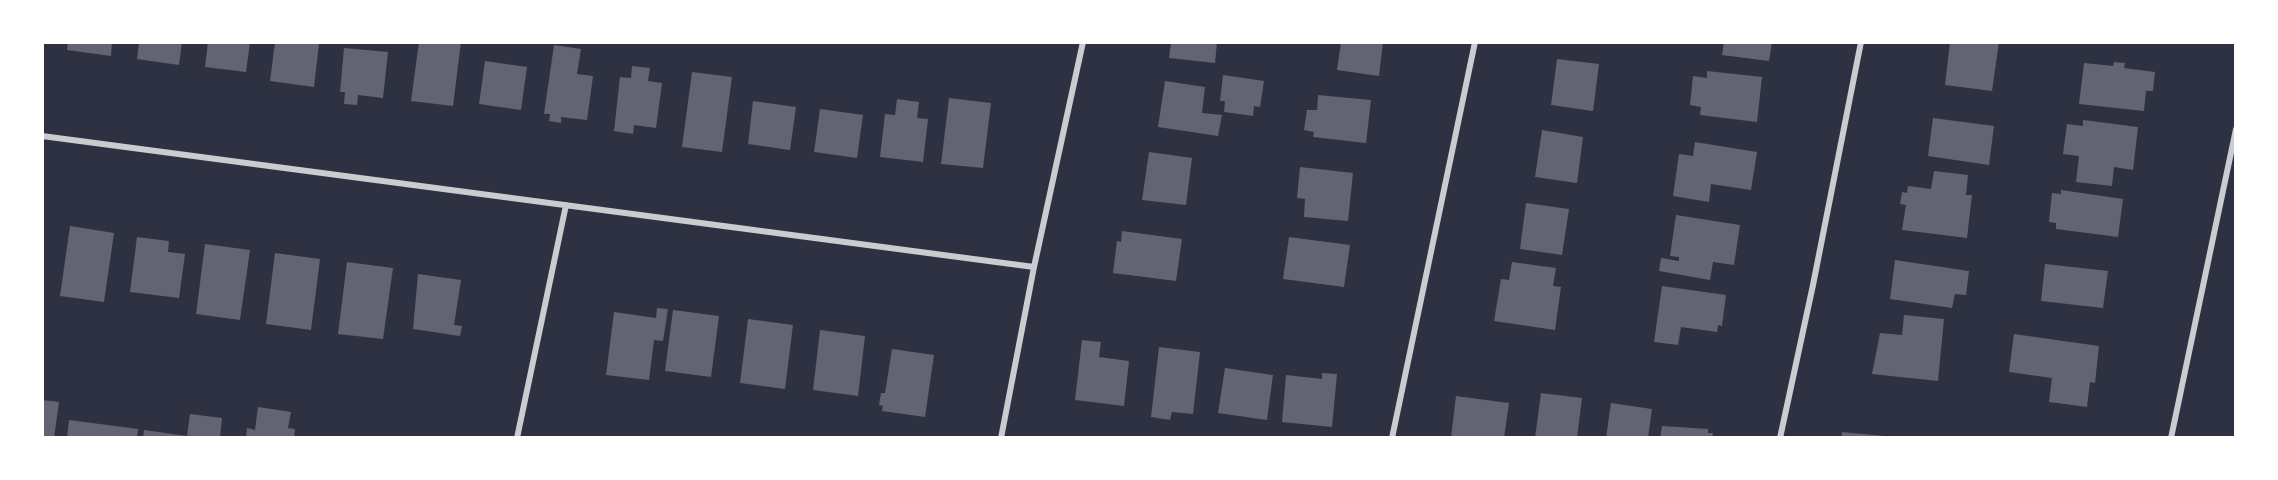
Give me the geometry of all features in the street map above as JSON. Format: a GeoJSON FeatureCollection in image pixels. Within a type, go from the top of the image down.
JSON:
{"type":"FeatureCollection","features":[{"type":"Feature","properties":{"kind":"street"},"geometry":{"type":"LineString","coordinates":[[1001,438],[1034,267],[1083,42]]}},
{"type":"Feature","properties":{"kind":"street"},"geometry":{"type":"LineString","coordinates":[[1392,438],[1475,42]]}},
{"type":"Feature","properties":{"kind":"street"},"geometry":{"type":"LineString","coordinates":[[1780,438],[1861,42]]}},
{"type":"Feature","properties":{"kind":"street"},"geometry":{"type":"LineString","coordinates":[[2171,438],[2236,129]]}},
{"type":"Feature","properties":{"kind":"street"},"geometry":{"type":"LineString","coordinates":[[42,136],[1034,267]]}},
{"type":"Feature","properties":{"kind":"street"},"geometry":{"type":"LineString","coordinates":[[517,438],[566,205]]}},
{"type":"Feature","properties":{"kind":"building"},"geometry":{"type":"Polygon","coordinates":[[[68,42],[112,42],[111,56],[67,50],[68,42]]]}},
{"type":"Feature","properties":{"kind":"building"},"geometry":{"type":"Polygon","coordinates":[[[139,42],[182,42],[179,65],[137,59],[139,42]]]}},
{"type":"Feature","properties":{"kind":"building"},"geometry":{"type":"Polygon","coordinates":[[[208,42],[250,42],[246,72],[205,67],[208,42]]]}},
{"type":"Feature","properties":{"kind":"building"},"geometry":{"type":"Polygon","coordinates":[[[275,42],[315,42],[319,44],[314,87],[270,81],[275,42]]]}},
{"type":"Feature","properties":{"kind":"building"},"geometry":{"type":"Polygon","coordinates":[[[419,42],[461,42],[453,106],[411,101],[419,42]]]}},
{"type":"Feature","properties":{"kind":"building"},"geometry":{"type":"Polygon","coordinates":[[[1171,42],[1217,42],[1215,63],[1169,58],[1171,42]]]}},
{"type":"Feature","properties":{"kind":"building"},"geometry":{"type":"Polygon","coordinates":[[[1341,42],[1383,42],[1379,76],[1337,70],[1341,42]]]}},
{"type":"Feature","properties":{"kind":"building"},"geometry":{"type":"Polygon","coordinates":[[[1724,42],[1772,42],[1769,61],[1722,55],[1724,42]]]}},
{"type":"Feature","properties":{"kind":"building"},"geometry":{"type":"Polygon","coordinates":[[[1950,42],[1999,42],[1992,91],[1945,85],[1950,42]]]}},
{"type":"Feature","properties":{"kind":"building"},"geometry":{"type":"Polygon","coordinates":[[[554,45],[581,49],[577,74],[593,76],[587,120],[561,117],[561,123],[549,121],[550,114],[544,114],[554,45]]]}},
{"type":"Feature","properties":{"kind":"building"},"geometry":{"type":"Polygon","coordinates":[[[344,48],[388,52],[383,98],[358,95],[357,105],[344,104],[345,92],[340,92],[344,48]]]}},
{"type":"Feature","properties":{"kind":"building"},"geometry":{"type":"Polygon","coordinates":[[[1557,59],[1599,64],[1593,111],[1551,105],[1557,59]]]}},
{"type":"Feature","properties":{"kind":"building"},"geometry":{"type":"Polygon","coordinates":[[[485,61],[527,67],[521,110],[479,104],[485,61]]]}},
{"type":"Feature","properties":{"kind":"building"},"geometry":{"type":"Polygon","coordinates":[[[2114,62],[2125,63],[2124,68],[2155,72],[2153,91],[2146,91],[2144,111],[2079,104],[2084,63],[2113,66],[2114,62]]]}},
{"type":"Feature","properties":{"kind":"building"},"geometry":{"type":"Polygon","coordinates":[[[632,66],[650,68],[648,81],[662,83],[656,128],[634,125],[633,134],[614,131],[620,77],[631,78],[632,66]]]}},
{"type":"Feature","properties":{"kind":"building"},"geometry":{"type":"Polygon","coordinates":[[[1707,71],[1762,77],[1757,122],[1700,115],[1701,107],[1690,105],[1693,76],[1707,78],[1707,71]]]}},
{"type":"Feature","properties":{"kind":"building"},"geometry":{"type":"Polygon","coordinates":[[[692,72],[732,77],[722,152],[682,147],[692,72]]]}},
{"type":"Feature","properties":{"kind":"building"},"geometry":{"type":"Polygon","coordinates":[[[1223,75],[1264,81],[1260,107],[1254,106],[1253,116],[1224,112],[1225,101],[1220,101],[1223,75]]]}},
{"type":"Feature","properties":{"kind":"building"},"geometry":{"type":"Polygon","coordinates":[[[1165,81],[1205,87],[1202,113],[1222,115],[1218,136],[1158,127],[1165,81]]]}},
{"type":"Feature","properties":{"kind":"building"},"geometry":{"type":"Polygon","coordinates":[[[1318,95],[1371,100],[1366,143],[1313,137],[1314,132],[1304,130],[1307,110],[1317,110],[1318,95]]]}},
{"type":"Feature","properties":{"kind":"building"},"geometry":{"type":"Polygon","coordinates":[[[949,98],[991,103],[983,168],[941,164],[949,98]]]}},
{"type":"Feature","properties":{"kind":"building"},"geometry":{"type":"Polygon","coordinates":[[[897,99],[919,102],[917,118],[928,119],[923,162],[880,157],[885,114],[895,115],[897,99]]]}},
{"type":"Feature","properties":{"kind":"building"},"geometry":{"type":"Polygon","coordinates":[[[753,101],[796,107],[790,150],[748,144],[753,101]]]}},
{"type":"Feature","properties":{"kind":"building"},"geometry":{"type":"Polygon","coordinates":[[[820,109],[863,115],[857,158],[814,152],[820,109]]]}},
{"type":"Feature","properties":{"kind":"building"},"geometry":{"type":"Polygon","coordinates":[[[1933,118],[1994,126],[1989,165],[1928,156],[1933,118]]]}},
{"type":"Feature","properties":{"kind":"building"},"geometry":{"type":"Polygon","coordinates":[[[2083,120],[2138,127],[2133,170],[2114,167],[2112,186],[2076,182],[2079,156],[2063,154],[2067,124],[2083,126],[2083,120]]]}},
{"type":"Feature","properties":{"kind":"building"},"geometry":{"type":"Polygon","coordinates":[[[1542,130],[1583,137],[1577,183],[1535,177],[1542,130]]]}},
{"type":"Feature","properties":{"kind":"building"},"geometry":{"type":"Polygon","coordinates":[[[1695,142],[1757,152],[1751,190],[1711,184],[1709,202],[1673,196],[1679,154],[1693,156],[1695,142]]]}},
{"type":"Feature","properties":{"kind":"building"},"geometry":{"type":"Polygon","coordinates":[[[1149,152],[1192,158],[1186,205],[1142,200],[1149,152]]]}},
{"type":"Feature","properties":{"kind":"building"},"geometry":{"type":"Polygon","coordinates":[[[1300,167],[1353,173],[1348,221],[1304,217],[1305,199],[1297,198],[1300,167]]]}},
{"type":"Feature","properties":{"kind":"building"},"geometry":{"type":"Polygon","coordinates":[[[1934,171],[1968,175],[1966,195],[1972,195],[1967,238],[1902,230],[1906,205],[1900,204],[1902,192],[1907,193],[1908,186],[1931,189],[1934,171]]]}},
{"type":"Feature","properties":{"kind":"building"},"geometry":{"type":"Polygon","coordinates":[[[2061,190],[2123,199],[2118,237],[2056,229],[2056,223],[2049,222],[2052,193],[2061,194],[2061,190]]]}},
{"type":"Feature","properties":{"kind":"building"},"geometry":{"type":"Polygon","coordinates":[[[1526,203],[1569,209],[1562,255],[1520,249],[1526,203]]]}},
{"type":"Feature","properties":{"kind":"building"},"geometry":{"type":"Polygon","coordinates":[[[1676,215],[1740,225],[1734,265],[1713,262],[1710,280],[1659,271],[1661,258],[1679,261],[1679,257],[1670,256],[1676,215]]]}},
{"type":"Feature","properties":{"kind":"building"},"geometry":{"type":"Polygon","coordinates":[[[70,226],[114,233],[104,302],[60,296],[70,226]]]}},
{"type":"Feature","properties":{"kind":"building"},"geometry":{"type":"Polygon","coordinates":[[[1122,231],[1182,239],[1176,281],[1113,273],[1117,241],[1121,242],[1122,231]]]}},
{"type":"Feature","properties":{"kind":"building"},"geometry":{"type":"Polygon","coordinates":[[[137,237],[169,241],[168,252],[185,254],[179,298],[130,292],[137,237]]]}},
{"type":"Feature","properties":{"kind":"building"},"geometry":{"type":"Polygon","coordinates":[[[1289,237],[1350,245],[1344,287],[1283,279],[1289,237]]]}},
{"type":"Feature","properties":{"kind":"building"},"geometry":{"type":"Polygon","coordinates":[[[205,244],[250,250],[240,320],[196,314],[205,244]]]}},
{"type":"Feature","properties":{"kind":"building"},"geometry":{"type":"Polygon","coordinates":[[[275,253],[320,259],[311,330],[266,324],[275,253]]]}},
{"type":"Feature","properties":{"kind":"building"},"geometry":{"type":"Polygon","coordinates":[[[1895,260],[1969,271],[1966,295],[1955,294],[1952,308],[1890,299],[1895,260]]]}},
{"type":"Feature","properties":{"kind":"building"},"geometry":{"type":"Polygon","coordinates":[[[347,262],[393,268],[383,339],[338,334],[347,262]]]}},
{"type":"Feature","properties":{"kind":"building"},"geometry":{"type":"Polygon","coordinates":[[[1512,262],[1556,268],[1553,286],[1561,287],[1555,330],[1494,321],[1501,279],[1509,280],[1512,262]]]}},
{"type":"Feature","properties":{"kind":"building"},"geometry":{"type":"Polygon","coordinates":[[[2045,264],[2108,271],[2103,308],[2041,301],[2045,264]]]}},
{"type":"Feature","properties":{"kind":"building"},"geometry":{"type":"Polygon","coordinates":[[[418,274],[461,280],[454,325],[462,326],[460,336],[413,329],[418,274]]]}},
{"type":"Feature","properties":{"kind":"building"},"geometry":{"type":"Polygon","coordinates":[[[1662,286],[1726,295],[1722,326],[1718,325],[1717,332],[1681,327],[1678,345],[1654,342],[1662,286]]]}},
{"type":"Feature","properties":{"kind":"building"},"geometry":{"type":"Polygon","coordinates":[[[657,308],[668,309],[663,341],[654,340],[649,380],[606,375],[614,312],[656,318],[657,308]]]}},
{"type":"Feature","properties":{"kind":"building"},"geometry":{"type":"Polygon","coordinates":[[[673,310],[719,316],[711,377],[665,371],[673,310]]]}},
{"type":"Feature","properties":{"kind":"building"},"geometry":{"type":"Polygon","coordinates":[[[1904,315],[1944,319],[1938,381],[1872,374],[1880,333],[1902,335],[1904,315]]]}},
{"type":"Feature","properties":{"kind":"building"},"geometry":{"type":"Polygon","coordinates":[[[748,319],[793,325],[785,389],[740,383],[748,319]]]}},
{"type":"Feature","properties":{"kind":"building"},"geometry":{"type":"Polygon","coordinates":[[[820,330],[865,336],[858,396],[813,390],[820,330]]]}},
{"type":"Feature","properties":{"kind":"building"},"geometry":{"type":"Polygon","coordinates":[[[2014,334],[2099,346],[2095,383],[2090,382],[2087,407],[2049,402],[2052,378],[2009,372],[2014,334]]]}},
{"type":"Feature","properties":{"kind":"building"},"geometry":{"type":"Polygon","coordinates":[[[1082,340],[1101,342],[1099,357],[1129,361],[1124,406],[1075,400],[1082,340]]]}},
{"type":"Feature","properties":{"kind":"building"},"geometry":{"type":"Polygon","coordinates":[[[1159,347],[1200,352],[1193,414],[1172,412],[1170,420],[1151,417],[1159,347]]]}},
{"type":"Feature","properties":{"kind":"building"},"geometry":{"type":"Polygon","coordinates":[[[892,349],[934,355],[925,417],[882,411],[883,406],[879,405],[881,393],[885,393],[892,349]]]}},
{"type":"Feature","properties":{"kind":"building"},"geometry":{"type":"Polygon","coordinates":[[[1225,368],[1273,375],[1267,420],[1218,413],[1225,368]]]}},
{"type":"Feature","properties":{"kind":"building"},"geometry":{"type":"Polygon","coordinates":[[[1322,373],[1337,374],[1332,427],[1282,422],[1286,375],[1322,379],[1322,373]]]}},
{"type":"Feature","properties":{"kind":"building"},"geometry":{"type":"Polygon","coordinates":[[[1541,393],[1582,398],[1577,438],[1535,438],[1541,393]]]}},
{"type":"Feature","properties":{"kind":"building"},"geometry":{"type":"Polygon","coordinates":[[[1456,396],[1509,403],[1504,438],[1451,438],[1456,396]]]}},
{"type":"Feature","properties":{"kind":"building"},"geometry":{"type":"Polygon","coordinates":[[[42,400],[59,402],[54,438],[42,438],[42,400]]]}},
{"type":"Feature","properties":{"kind":"building"},"geometry":{"type":"Polygon","coordinates":[[[1611,403],[1652,409],[1648,438],[1606,438],[1611,403]]]}},
{"type":"Feature","properties":{"kind":"building"},"geometry":{"type":"Polygon","coordinates":[[[258,407],[291,412],[288,428],[295,429],[294,438],[246,438],[247,428],[255,430],[258,407]]]}},
{"type":"Feature","properties":{"kind":"building"},"geometry":{"type":"Polygon","coordinates":[[[190,414],[222,418],[220,438],[143,438],[144,430],[187,436],[190,414]]]}},
{"type":"Feature","properties":{"kind":"building"},"geometry":{"type":"Polygon","coordinates":[[[69,420],[138,429],[137,438],[67,438],[69,420]]]}},
{"type":"Feature","properties":{"kind":"building"},"geometry":{"type":"Polygon","coordinates":[[[1662,426],[1708,429],[1708,433],[1713,433],[1712,438],[1660,438],[1662,426]]]}},
{"type":"Feature","properties":{"kind":"building"},"geometry":{"type":"Polygon","coordinates":[[[1842,432],[1884,436],[1883,438],[1841,438],[1842,432]]]}}]}
